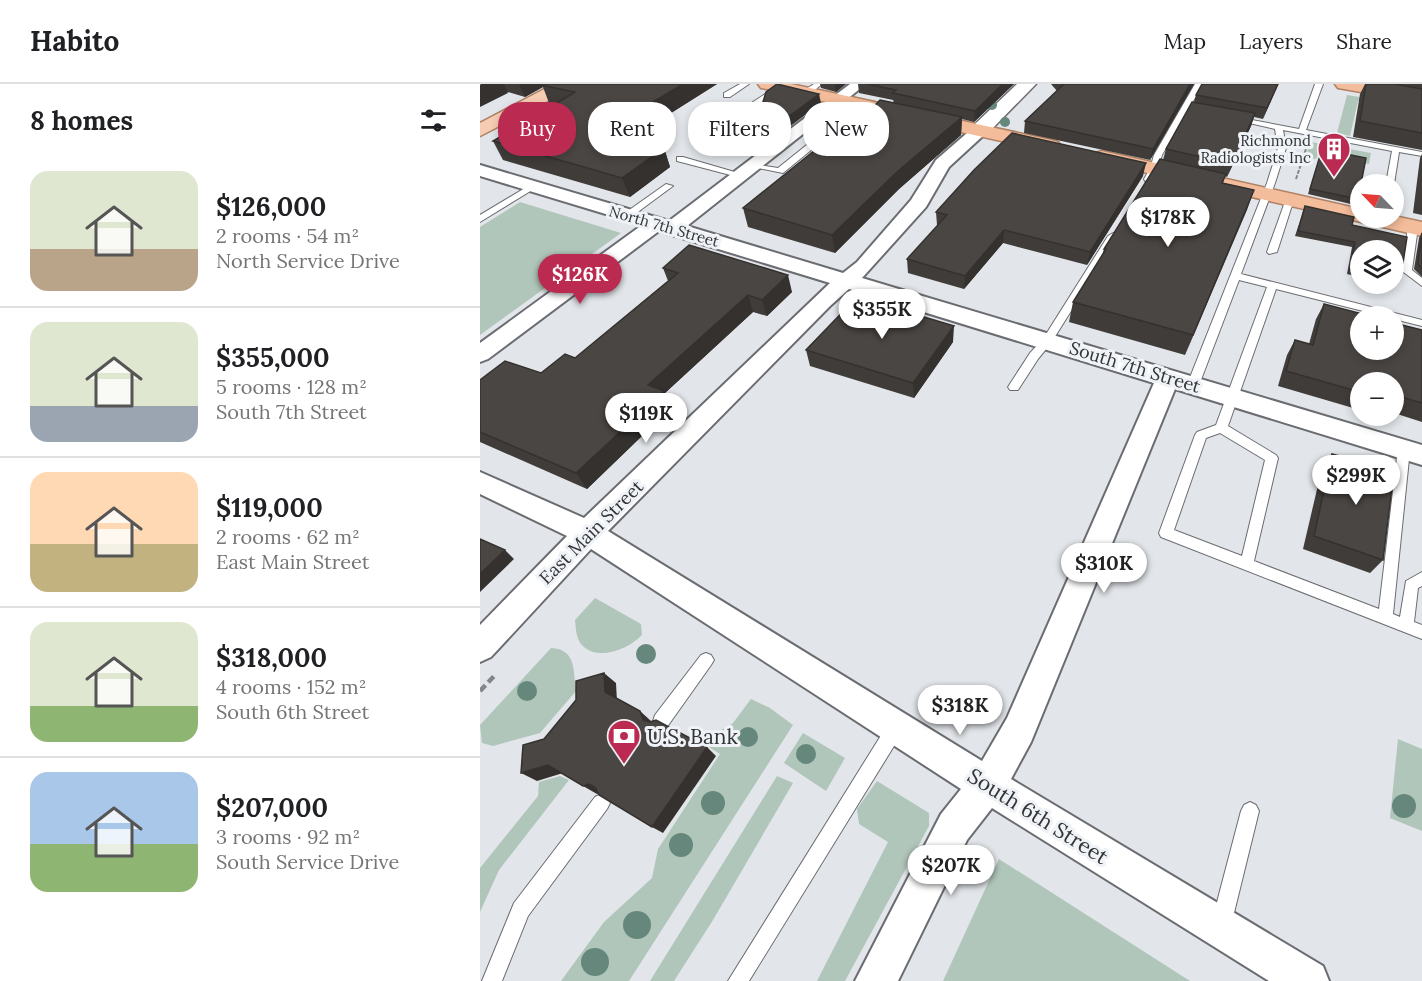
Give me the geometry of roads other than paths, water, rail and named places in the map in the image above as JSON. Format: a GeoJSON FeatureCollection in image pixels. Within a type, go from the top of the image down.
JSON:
{"type":"FeatureCollection","features":[{"type":"Feature","properties":{"kind":"highway"},"geometry":{"type":"LineString","coordinates":[[1344,84],[1422,98]]}},
{"type":"Feature","properties":{"kind":"highway"},"geometry":{"type":"LineString","coordinates":[[773,85],[812,88],[848,102]]}},
{"type":"Feature","properties":{"kind":"highway"},"geometry":{"type":"LineString","coordinates":[[889,111],[1267,194],[1292,194],[1350,212]]}},
{"type":"Feature","properties":{"kind":"main road"},"geometry":{"type":"LineString","coordinates":[[480,130],[567,84]]}},
{"type":"Feature","properties":{"kind":"street"},"geometry":{"type":"LineString","coordinates":[[480,354],[746,170],[859,84]]}},
{"type":"Feature","properties":{"kind":"street","name":"East Main Street"},"geometry":{"type":"LineString","coordinates":[[480,647],[588,533],[789,334],[870,260],[919,203],[942,164],[1027,84]]}},
{"type":"Feature","properties":{"kind":"street","name":"North 7th Street"},"geometry":{"type":"LineString","coordinates":[[480,170],[848,280]]}},
{"type":"Feature","properties":{"kind":"street","name":"South 7th Street"},"geometry":{"type":"LineString","coordinates":[[848,280],[1413,452]]}},
{"type":"Feature","properties":{"kind":"street"},"geometry":{"type":"LineString","coordinates":[[876,981],[954,827],[988,785],[1019,730],[1132,469],[1181,382]]}},
{"type":"Feature","properties":{"kind":"street","name":"South 6th Street"},"geometry":{"type":"LineString","coordinates":[[480,482],[588,533],[988,785],[1306,980]]}},
{"type":"Feature","properties":{"kind":"lane"},"geometry":{"type":"LineString","coordinates":[[727,95],[745,84]]}},
{"type":"Feature","properties":{"kind":"lane"},"geometry":{"type":"LineString","coordinates":[[1142,189],[1155,169],[1158,155],[1199,84]]}},
{"type":"Feature","properties":{"kind":"lane"},"geometry":{"type":"LineString","coordinates":[[1302,131],[1319,84]]}},
{"type":"Feature","properties":{"kind":"lane"},"geometry":{"type":"LineString","coordinates":[[758,102],[773,85]]}},
{"type":"Feature","properties":{"kind":"lane"},"geometry":{"type":"LineString","coordinates":[[1184,109],[1196,111]]}},
{"type":"Feature","properties":{"kind":"lane"},"geometry":{"type":"LineString","coordinates":[[1231,118],[1422,154]]}},
{"type":"Feature","properties":{"kind":"lane"},"geometry":{"type":"LineString","coordinates":[[1181,382],[1236,276],[1282,148],[1278,126]]}},
{"type":"Feature","properties":{"kind":"lane"},"geometry":{"type":"LineString","coordinates":[[1392,174],[1396,149]]}},
{"type":"Feature","properties":{"kind":"lane"},"geometry":{"type":"LineString","coordinates":[[680,159],[746,170],[780,171],[803,152]]}},
{"type":"Feature","properties":{"kind":"lane"},"geometry":{"type":"LineString","coordinates":[[628,215],[669,186]]}},
{"type":"Feature","properties":{"kind":"lane"},"geometry":{"type":"LineString","coordinates":[[482,216],[533,187]]}},
{"type":"Feature","properties":{"kind":"lane"},"geometry":{"type":"LineString","coordinates":[[1272,252],[1292,194]]}},
{"type":"Feature","properties":{"kind":"lane"},"geometry":{"type":"LineString","coordinates":[[1014,387],[1047,340],[1118,228]]}},
{"type":"Feature","properties":{"kind":"lane"},"geometry":{"type":"LineString","coordinates":[[1418,228],[1407,272],[1422,284]]}},
{"type":"Feature","properties":{"kind":"lane"},"geometry":{"type":"LineString","coordinates":[[1236,276],[1422,323]]}},
{"type":"Feature","properties":{"kind":"lane"},"geometry":{"type":"LineString","coordinates":[[1221,428],[1273,285]]}},
{"type":"Feature","properties":{"kind":"lane"},"geometry":{"type":"LineString","coordinates":[[1246,563],[1272,458],[1221,428],[1200,435],[1166,533],[1422,632]]}},
{"type":"Feature","properties":{"kind":"lane"},"geometry":{"type":"LineString","coordinates":[[1385,617],[1413,452]]}},
{"type":"Feature","properties":{"kind":"lane"},"geometry":{"type":"LineString","coordinates":[[1406,625],[1411,585],[1422,578]]}},
{"type":"Feature","properties":{"kind":"lane"},"geometry":{"type":"LineString","coordinates":[[661,721],[706,660]]}},
{"type":"Feature","properties":{"kind":"lane"},"geometry":{"type":"LineString","coordinates":[[738,981],[896,727]]}},
{"type":"Feature","properties":{"kind":"lane"},"geometry":{"type":"LineString","coordinates":[[492,981],[521,910],[601,803]]}},
{"type":"Feature","properties":{"kind":"lane"},"geometry":{"type":"LineString","coordinates":[[1220,927],[1250,811]]}},
{"type":"Feature","properties":{"kind":"place","name":"Richmond Radiologists Inc"},"geometry":{"type":"Point","coordinates":[1334,178]}},
{"type":"Feature","properties":{"kind":"place","name":"U.S. Bank"},"geometry":{"type":"Point","coordinates":[624,765]}}]}
